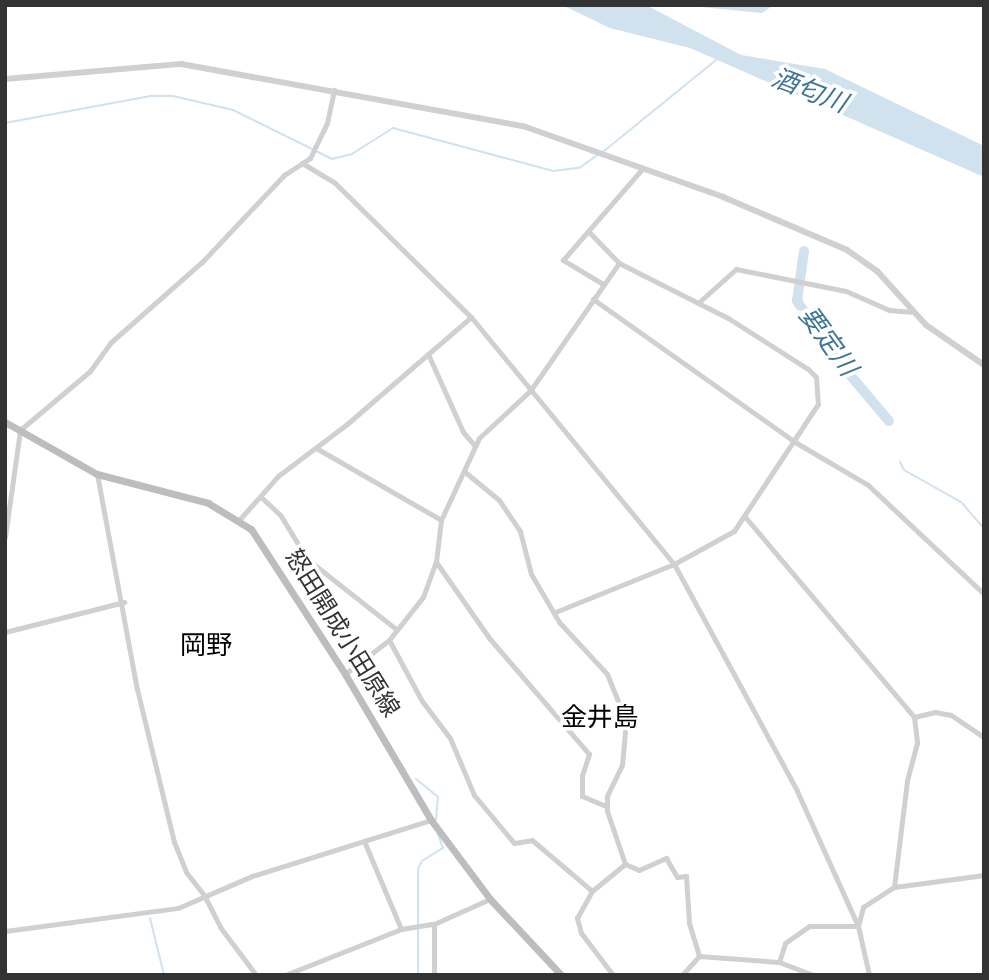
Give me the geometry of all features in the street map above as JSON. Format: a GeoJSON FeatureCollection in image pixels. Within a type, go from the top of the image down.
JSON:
{"type":"FeatureCollection","features":[{"type":"Feature","properties":{"kind":"main road","name":"怒田開成小田原線"},"geometry":{"type":"LineString","coordinates":[[5,422],[97,474],[208,503],[239,520],[263,544],[439,831],[490,899],[561,975]]}},
{"type":"Feature","properties":{"kind":"street"},"geometry":{"type":"LineString","coordinates":[[5,79],[181,64],[485,116],[643,168],[767,214],[856,255],[877,271],[910,312],[984,365]]}},
{"type":"Feature","properties":{"kind":"street"},"geometry":{"type":"LineString","coordinates":[[5,537],[20,430],[89,371],[110,343],[202,262],[284,175],[310,158],[334,90]]}},
{"type":"Feature","properties":{"kind":"street"},"geometry":{"type":"LineString","coordinates":[[302,163],[335,183],[471,317],[674,565],[797,791],[858,926],[869,975]]}},
{"type":"Feature","properties":{"kind":"street"},"geometry":{"type":"LineString","coordinates":[[603,284],[563,260],[643,168]]}},
{"type":"Feature","properties":{"kind":"street"},"geometry":{"type":"LineString","coordinates":[[589,232],[619,263],[698,303],[816,377],[817,408],[746,512],[746,518],[914,717],[917,743],[907,781],[894,887]]}},
{"type":"Feature","properties":{"kind":"street"},"geometry":{"type":"LineString","coordinates":[[345,674],[389,640],[423,597],[436,562],[441,520],[475,446],[487,428],[530,391],[566,344],[619,263]]}},
{"type":"Feature","properties":{"kind":"street"},"geometry":{"type":"LineString","coordinates":[[698,303],[736,269],[846,291],[890,310],[910,312]]}},
{"type":"Feature","properties":{"kind":"street"},"geometry":{"type":"LineString","coordinates":[[593,299],[794,442],[868,485],[984,594]]}},
{"type":"Feature","properties":{"kind":"street"},"geometry":{"type":"LineString","coordinates":[[239,520],[262,498],[278,476],[316,448],[471,317]]}},
{"type":"Feature","properties":{"kind":"street"},"geometry":{"type":"LineString","coordinates":[[428,354],[463,432],[475,446]]}},
{"type":"Feature","properties":{"kind":"street"},"geometry":{"type":"LineString","coordinates":[[316,448],[441,520]]}},
{"type":"Feature","properties":{"kind":"street"},"geometry":{"type":"LineString","coordinates":[[465,472],[492,491],[506,510],[520,531],[531,573],[559,622],[607,674],[624,711],[622,765],[605,806],[625,864],[639,870],[666,858],[677,877],[685,876],[689,923],[699,956]]}},
{"type":"Feature","properties":{"kind":"street"},"geometry":{"type":"LineString","coordinates":[[97,474],[124,602],[137,689],[174,842],[186,872],[204,895],[220,928],[256,975]]}},
{"type":"Feature","properties":{"kind":"street"},"geometry":{"type":"LineString","coordinates":[[262,498],[281,516],[307,559],[396,629]]}},
{"type":"Feature","properties":{"kind":"street"},"geometry":{"type":"LineString","coordinates":[[555,612],[674,565],[718,542],[746,518]]}},
{"type":"Feature","properties":{"kind":"street"},"geometry":{"type":"LineString","coordinates":[[436,562],[490,639],[589,754],[582,775],[582,796],[605,806]]}},
{"type":"Feature","properties":{"kind":"street"},"geometry":{"type":"LineString","coordinates":[[5,632],[124,602]]}},
{"type":"Feature","properties":{"kind":"street"},"geometry":{"type":"LineString","coordinates":[[389,640],[422,701],[450,738],[482,805],[514,844],[532,840],[592,891]]}},
{"type":"Feature","properties":{"kind":"street"},"geometry":{"type":"LineString","coordinates":[[914,717],[935,712],[951,715],[984,737]]}},
{"type":"Feature","properties":{"kind":"street"},"geometry":{"type":"LineString","coordinates":[[5,930],[178,908],[204,895],[432,821]]}},
{"type":"Feature","properties":{"kind":"street"},"geometry":{"type":"LineString","coordinates":[[364,841],[401,929]]}},
{"type":"Feature","properties":{"kind":"street"},"geometry":{"type":"LineString","coordinates":[[613,975],[577,926],[592,891],[625,864]]}},
{"type":"Feature","properties":{"kind":"street"},"geometry":{"type":"LineString","coordinates":[[858,926],[863,907],[894,887],[984,875]]}},
{"type":"Feature","properties":{"kind":"street"},"geometry":{"type":"LineString","coordinates":[[285,975],[401,929],[434,924],[490,899]]}},
{"type":"Feature","properties":{"kind":"street"},"geometry":{"type":"LineString","coordinates":[[434,924],[434,975]]}},
{"type":"Feature","properties":{"kind":"street"},"geometry":{"type":"LineString","coordinates":[[779,962],[785,943],[809,926],[858,926]]}},
{"type":"Feature","properties":{"kind":"street"},"geometry":{"type":"LineString","coordinates":[[699,956],[779,962],[813,975]]}},
{"type":"Feature","properties":{"kind":"street"},"geometry":{"type":"LineString","coordinates":[[682,975],[699,956]]}},
{"type":"Feature","properties":{"kind":"water","name":"酒匂川"},"geometry":{"type":"Polygon","coordinates":[[[562,5],[646,5],[741,55],[825,69],[984,146],[984,177],[690,48],[610,28],[562,5]]]}},
{"type":"Feature","properties":{"kind":"water"},"geometry":{"type":"Polygon","coordinates":[[[681,5],[774,5],[762,13],[681,5]]]}},
{"type":"Feature","properties":{"kind":"waterway"},"geometry":{"type":"LineString","coordinates":[[604,151],[716,60]]}},
{"type":"Feature","properties":{"kind":"waterway"},"geometry":{"type":"LineString","coordinates":[[5,123],[151,96],[173,96],[233,110],[332,159],[352,154],[393,128],[553,171],[579,168],[599,154]]}},
{"type":"Feature","properties":{"kind":"waterway","name":"要定川"},"geometry":{"type":"LineString","coordinates":[[804,251],[797,301],[834,356],[889,421]]}},
{"type":"Feature","properties":{"kind":"waterway","name":"要定川"},"geometry":{"type":"LineString","coordinates":[[900,462],[904,470],[961,502],[984,528]]}},
{"type":"Feature","properties":{"kind":"waterway"},"geometry":{"type":"LineString","coordinates":[[416,779],[438,797],[436,820]]}},
{"type":"Feature","properties":{"kind":"waterway"},"geometry":{"type":"LineString","coordinates":[[418,975],[418,869],[422,861],[443,848],[436,829]]}},
{"type":"Feature","properties":{"kind":"waterway"},"geometry":{"type":"LineString","coordinates":[[150,918],[164,975]]}},
{"type":"Feature","properties":{"kind":"district","name":"岡野"},"geometry":{"type":"Point","coordinates":[206,647]}},
{"type":"Feature","properties":{"kind":"district","name":"金井島"},"geometry":{"type":"Point","coordinates":[600,719]}}]}
